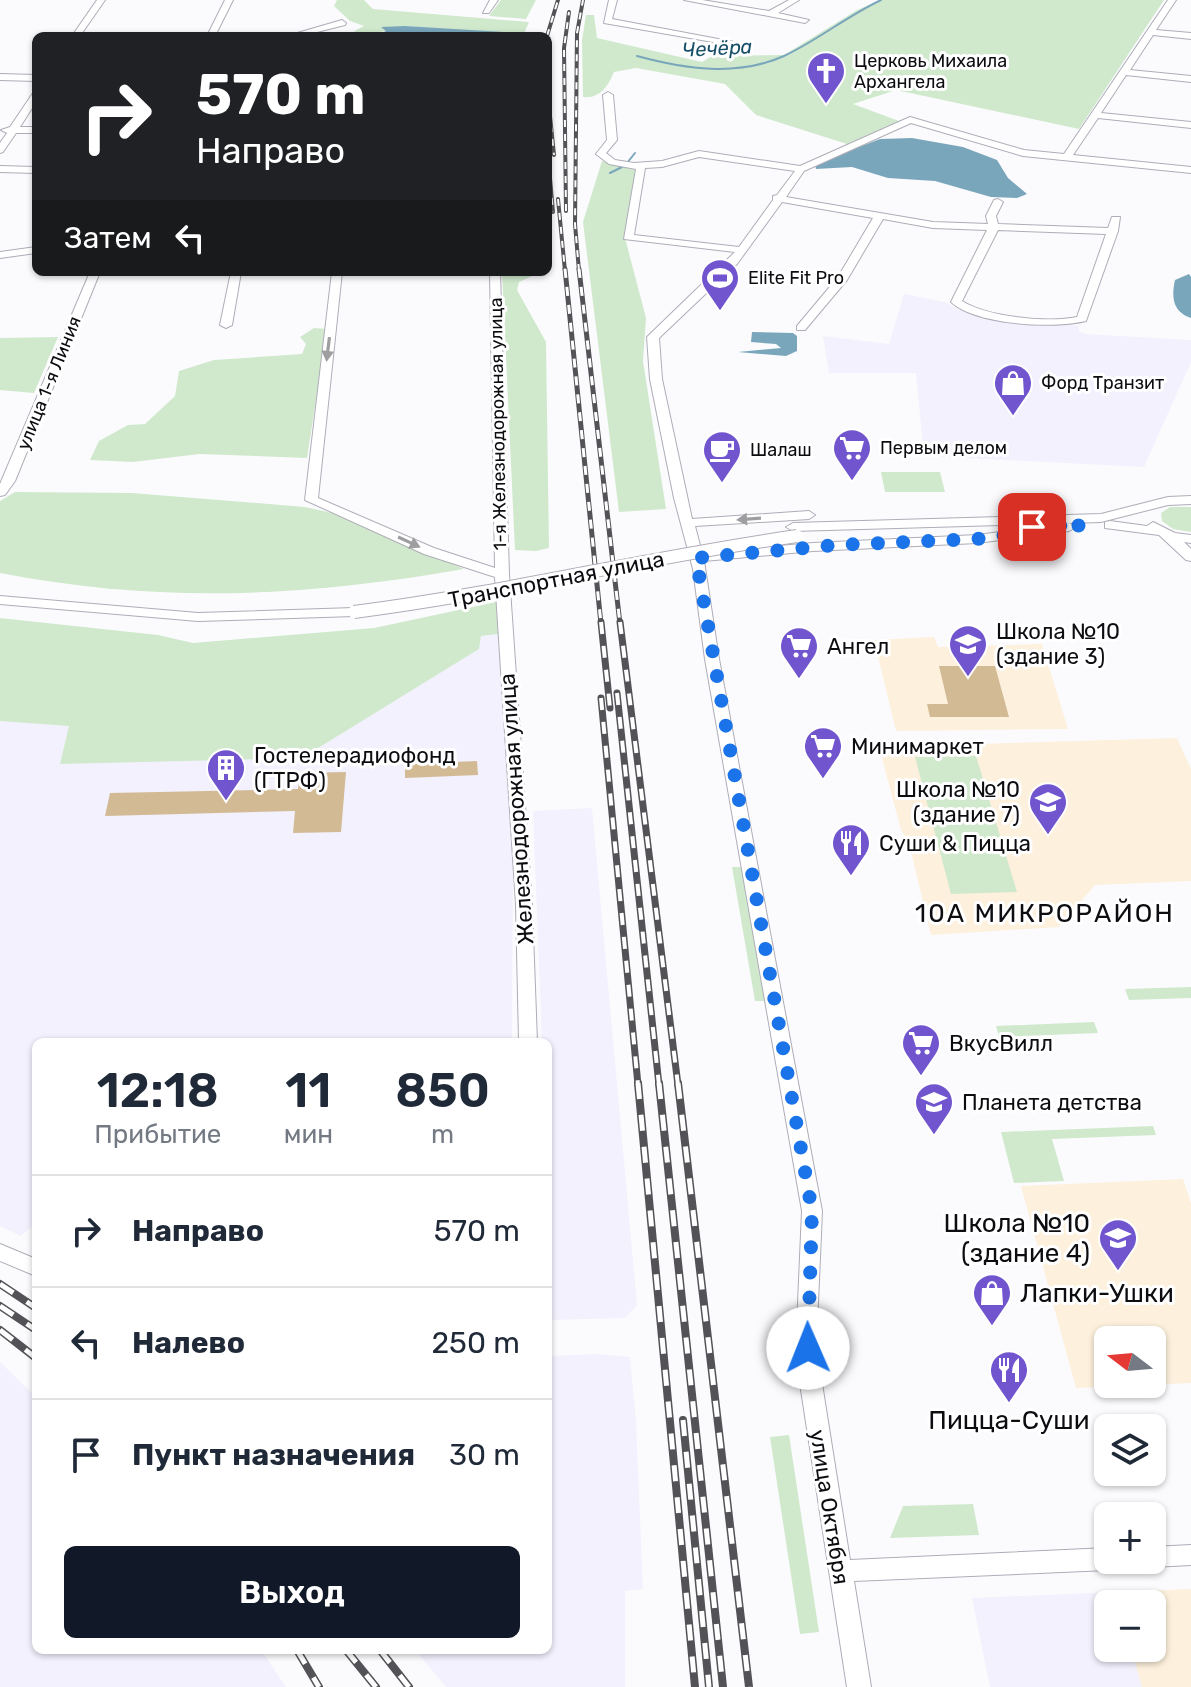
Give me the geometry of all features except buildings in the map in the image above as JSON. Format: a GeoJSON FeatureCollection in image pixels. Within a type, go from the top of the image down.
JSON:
{"type":"FeatureCollection","features":[{"type":"Feature","properties":{"kind":"street"},"geometry":{"type":"LineString","coordinates":[[79,32],[101,0]]}},
{"type":"Feature","properties":{"kind":"street"},"geometry":{"type":"LineString","coordinates":[[213,32],[229,0]]}},
{"type":"Feature","properties":{"kind":"street"},"geometry":{"type":"LineString","coordinates":[[486,11],[494,0]]}},
{"type":"Feature","properties":{"kind":"street"},"geometry":{"type":"LineString","coordinates":[[613,0],[607,21],[730,42]]}},
{"type":"Feature","properties":{"kind":"street"},"geometry":{"type":"LineString","coordinates":[[688,0],[805,20]]}},
{"type":"Feature","properties":{"kind":"street"},"geometry":{"type":"LineString","coordinates":[[770,14],[795,0]]}},
{"type":"Feature","properties":{"kind":"street"},"geometry":{"type":"LineString","coordinates":[[1066,158],[1172,0]]}},
{"type":"Feature","properties":{"kind":"street"},"geometry":{"type":"LineString","coordinates":[[307,32],[342,23]]}},
{"type":"Feature","properties":{"kind":"street"},"geometry":{"type":"LineString","coordinates":[[1153,32],[1191,36]]}},
{"type":"Feature","properties":{"kind":"street"},"geometry":{"type":"LineString","coordinates":[[1126,72],[1191,79]]}},
{"type":"Feature","properties":{"kind":"street"},"geometry":{"type":"LineString","coordinates":[[0,77],[32,78]]}},
{"type":"Feature","properties":{"kind":"street"},"geometry":{"type":"LineString","coordinates":[[608,95],[612,140],[602,158],[641,166],[699,154],[801,169]]}},
{"type":"Feature","properties":{"kind":"street"},"geometry":{"type":"LineString","coordinates":[[0,150],[32,101]]}},
{"type":"Feature","properties":{"kind":"street"},"geometry":{"type":"LineString","coordinates":[[1096,115],[1191,125]]}},
{"type":"Feature","properties":{"kind":"street"},"geometry":{"type":"LineString","coordinates":[[641,166],[628,237],[742,250],[801,169],[910,120],[987,145],[1066,158],[1191,170]]}},
{"type":"Feature","properties":{"kind":"street"},"geometry":{"type":"LineString","coordinates":[[0,130],[32,130]]}},
{"type":"Feature","properties":{"kind":"street"},"geometry":{"type":"LineString","coordinates":[[0,169],[32,170]]}},
{"type":"Feature","properties":{"kind":"street"},"geometry":{"type":"LineString","coordinates":[[777,198],[933,225],[1113,231]]}},
{"type":"Feature","properties":{"kind":"street"},"geometry":{"type":"LineString","coordinates":[[998,202],[991,216],[994,227],[958,294],[956,302],[961,307],[1064,323],[1082,319],[1116,219]]}},
{"type":"Feature","properties":{"kind":"street"},"geometry":{"type":"LineString","coordinates":[[801,328],[843,278],[879,217]]}},
{"type":"Feature","properties":{"kind":"street","name":"улица Октября"},"geometry":{"type":"LineString","coordinates":[[742,250],[711,284],[653,337],[656,379],[698,563],[712,659],[812,1211],[807,1326],[812,1390],[859,1687]]}},
{"type":"Feature","properties":{"kind":"street"},"geometry":{"type":"LineString","coordinates":[[0,255],[32,251]]}},
{"type":"Feature","properties":{"kind":"street","name":"улица 1-я Линия"},"geometry":{"type":"LineString","coordinates":[[0,492],[9,481],[93,276]]}},
{"type":"Feature","properties":{"kind":"street"},"geometry":{"type":"LineString","coordinates":[[226,325],[235,276]]}},
{"type":"Feature","properties":{"kind":"street"},"geometry":{"type":"LineString","coordinates":[[337,276],[311,500],[429,551],[502,575]]}},
{"type":"Feature","properties":{"kind":"street","name":"1-я Железнодорожная улица"},"geometry":{"type":"LineString","coordinates":[[495,276],[502,575]]}},
{"type":"Feature","properties":{"kind":"street","name":"Транспортная улица"},"geometry":{"type":"LineString","coordinates":[[1080,522],[1133,514],[1169,499],[1191,500]]}},
{"type":"Feature","properties":{"kind":"street"},"geometry":{"type":"LineString","coordinates":[[1154,504],[1147,514],[1148,520],[1191,557]]}},
{"type":"Feature","properties":{"kind":"street"},"geometry":{"type":"LineString","coordinates":[[688,523],[814,515],[977,511],[1080,522]]}},
{"type":"Feature","properties":{"kind":"street"},"geometry":{"type":"LineString","coordinates":[[698,563],[813,547],[977,539],[1080,522]]}},
{"type":"Feature","properties":{"kind":"street","name":"Транспортная улица"},"geometry":{"type":"LineString","coordinates":[[0,600],[198,617],[462,598],[795,532],[1080,522],[1142,526],[1191,539]]}},
{"type":"Feature","properties":{"kind":"street","name":"Железнодорожная улица"},"geometry":{"type":"LineString","coordinates":[[502,575],[524,905],[528,1038]]}},
{"type":"Feature","properties":{"kind":"street","name":"Транспортная улица"},"geometry":{"type":"LineString","coordinates":[[0,590],[201,607],[353,607]]}},
{"type":"Feature","properties":{"kind":"street"},"geometry":{"type":"LineString","coordinates":[[0,1252],[32,1266]]}},
{"type":"Feature","properties":{"kind":"street"},"geometry":{"type":"LineString","coordinates":[[1166,1556],[1191,1555]]}},
{"type":"Feature","properties":{"kind":"street"},"geometry":{"type":"LineString","coordinates":[[840,1571],[1094,1560]]}},
{"type":"Feature","properties":{"kind":"shaded area"},"geometry":{"type":"Polygon","coordinates":[[[904,294],[945,302],[959,310],[1079,326],[1079,331],[1085,334],[1191,340],[1191,362],[1144,467],[924,456],[916,373],[829,373],[823,336],[889,344],[904,294]]]}},
{"type":"Feature","properties":{"kind":"shaded area"},"geometry":{"type":"Polygon","coordinates":[[[498,634],[513,861],[512,1038],[32,1038],[32,1226],[21,1236],[0,1226],[0,721],[69,726],[61,763],[302,758],[479,649],[481,636],[498,634]]]}},
{"type":"Feature","properties":{"kind":"shaded area","name":"Школа №10 (здание 3)"},"geometry":{"type":"Polygon","coordinates":[[[934,637],[938,647],[1042,644],[1068,729],[896,731],[874,640],[934,637]]]}},
{"type":"Feature","properties":{"kind":"shaded area","name":"Школа №10 (здание 7)"},"geometry":{"type":"Polygon","coordinates":[[[1177,738],[1191,769],[1191,881],[1095,885],[1059,927],[931,935],[909,843],[901,830],[879,747],[1177,738]]]}},
{"type":"Feature","properties":{"kind":"shaded area"},"geometry":{"type":"Polygon","coordinates":[[[592,808],[637,1305],[625,1318],[552,1320],[552,1038],[542,1038],[533,811],[592,808]]]}},
{"type":"Feature","properties":{"kind":"shaded area","name":"Школа №10 (здание 4)"},"geometry":{"type":"Polygon","coordinates":[[[1183,1179],[1191,1203],[1191,1383],[1166,1384],[1166,1326],[1094,1326],[1094,1387],[1076,1388],[1021,1186],[1183,1179]]]}},
{"type":"Feature","properties":{"kind":"shaded area"},"geometry":{"type":"Polygon","coordinates":[[[598,1354],[630,1357],[643,1589],[625,1591],[625,1687],[446,1687],[418,1654],[552,1654],[552,1356],[598,1354]]]}},
{"type":"Feature","properties":{"kind":"shaded area"},"geometry":{"type":"Polygon","coordinates":[[[0,1362],[32,1393],[32,1654],[264,1654],[286,1687],[0,1687],[0,1362]]]}},
{"type":"Feature","properties":{"kind":"shaded area"},"geometry":{"type":"Polygon","coordinates":[[[1191,1589],[1191,1687],[1142,1687],[1135,1662],[1166,1662],[1166,1590],[1191,1589]]]}},
{"type":"Feature","properties":{"kind":"shaded area"},"geometry":{"type":"Polygon","coordinates":[[[1094,1593],[1094,1662],[1135,1662],[1142,1687],[990,1687],[972,1598],[1094,1593]]]}},
{"type":"Feature","properties":{"kind":"green space"},"geometry":{"type":"Polygon","coordinates":[[[337,0],[364,0],[373,9],[529,22],[525,32],[476,32],[406,26],[380,32],[356,32],[364,26],[350,21],[334,6],[337,0]]]}},
{"type":"Feature","properties":{"kind":"green space"},"geometry":{"type":"Polygon","coordinates":[[[501,0],[536,0],[526,19],[489,16],[501,0]]]}},
{"type":"Feature","properties":{"kind":"green space"},"geometry":{"type":"Polygon","coordinates":[[[881,0],[1164,0],[1079,129],[896,90],[853,104],[899,121],[847,144],[756,115],[725,84],[636,68],[614,72],[603,90],[594,96],[583,97],[582,40],[586,15],[594,15],[597,38],[702,62],[712,56],[784,55],[857,10],[881,0]]]}},
{"type":"Feature","properties":{"kind":"green space"},"geometry":{"type":"Polygon","coordinates":[[[602,161],[635,170],[625,238],[646,318],[643,361],[666,509],[619,512],[583,222],[602,161]]]}},
{"type":"Feature","properties":{"kind":"green space"},"geometry":{"type":"Polygon","coordinates":[[[502,276],[532,276],[519,282],[517,290],[546,342],[549,548],[515,550],[502,276]]]}},
{"type":"Feature","properties":{"kind":"green space"},"geometry":{"type":"Polygon","coordinates":[[[314,328],[327,329],[307,458],[199,454],[133,462],[90,460],[99,441],[128,425],[145,424],[175,396],[179,371],[214,360],[302,354],[306,344],[300,337],[314,328]]]}},
{"type":"Feature","properties":{"kind":"green space"},"geometry":{"type":"Polygon","coordinates":[[[58,337],[34,393],[0,390],[0,338],[58,337]]]}},
{"type":"Feature","properties":{"kind":"green space"},"geometry":{"type":"Polygon","coordinates":[[[881,472],[940,472],[945,492],[885,492],[881,472]]]}},
{"type":"Feature","properties":{"kind":"green space"},"geometry":{"type":"Polygon","coordinates":[[[15,492],[132,493],[305,507],[342,515],[464,569],[346,586],[232,593],[118,589],[0,573],[0,501],[15,492]]]}},
{"type":"Feature","properties":{"kind":"green space"},"geometry":{"type":"Polygon","coordinates":[[[1170,507],[1191,507],[1191,532],[1173,529],[1162,521],[1161,513],[1170,507]]]}},
{"type":"Feature","properties":{"kind":"green space"},"geometry":{"type":"Polygon","coordinates":[[[496,602],[498,634],[481,636],[479,649],[302,758],[60,764],[69,726],[0,721],[0,618],[158,635],[193,643],[374,628],[496,602]]]}},
{"type":"Feature","properties":{"kind":"green space"},"geometry":{"type":"Polygon","coordinates":[[[976,756],[1017,892],[951,894],[915,757],[976,756]]]}},
{"type":"Feature","properties":{"kind":"green space"},"geometry":{"type":"Polygon","coordinates":[[[732,867],[745,867],[769,1001],[755,1001],[732,867]]]}},
{"type":"Feature","properties":{"kind":"green space"},"geometry":{"type":"Polygon","coordinates":[[[1191,987],[1191,998],[1129,1000],[1125,989],[1191,987]]]}},
{"type":"Feature","properties":{"kind":"green space"},"geometry":{"type":"Polygon","coordinates":[[[1094,1022],[1098,1033],[999,1037],[996,1026],[1094,1022]]]}},
{"type":"Feature","properties":{"kind":"green space"},"geometry":{"type":"Polygon","coordinates":[[[1153,1126],[1156,1135],[1052,1139],[1064,1181],[1014,1183],[1001,1132],[1153,1126]]]}},
{"type":"Feature","properties":{"kind":"green space"},"geometry":{"type":"Polygon","coordinates":[[[789,1435],[819,1632],[800,1634],[770,1437],[789,1435]]]}},
{"type":"Feature","properties":{"kind":"green space"},"geometry":{"type":"Polygon","coordinates":[[[973,1504],[979,1535],[890,1538],[903,1506],[973,1504]]]}},
{"type":"Feature","properties":{"kind":"water"},"geometry":{"type":"Polygon","coordinates":[[[381,27],[504,32],[384,32],[386,31],[381,27]]]}},
{"type":"Feature","properties":{"kind":"water"},"geometry":{"type":"Polygon","coordinates":[[[912,138],[963,147],[997,160],[1008,178],[1027,194],[1017,198],[991,197],[935,181],[888,178],[852,167],[816,169],[815,164],[880,139],[912,138]]]}},
{"type":"Feature","properties":{"kind":"water"},"geometry":{"type":"Polygon","coordinates":[[[1189,274],[1191,318],[1177,308],[1173,293],[1175,280],[1189,274]]]}},
{"type":"Feature","properties":{"kind":"water"},"geometry":{"type":"Polygon","coordinates":[[[752,332],[793,333],[797,336],[797,351],[786,356],[738,352],[781,348],[776,344],[751,342],[752,332]]]}},
{"type":"Feature","properties":{"kind":"waterway","name":"Чечёра"},"geometry":{"type":"LineString","coordinates":[[637,56],[711,69],[766,63],[797,50],[881,0]]}},
{"type":"Feature","properties":{"kind":"waterway"},"geometry":{"type":"LineString","coordinates":[[627,163],[635,153]]}},
{"type":"Feature","properties":{"kind":"waterway"},"geometry":{"type":"LineString","coordinates":[[610,173],[622,167]]}},
{"type":"Feature","properties":{"kind":"railway"},"geometry":{"type":"LineString","coordinates":[[548,32],[558,0]]}},
{"type":"Feature","properties":{"kind":"railway"},"geometry":{"type":"LineString","coordinates":[[579,271],[575,224],[577,33],[583,0]]}},
{"type":"Feature","properties":{"kind":"railway"},"geometry":{"type":"LineString","coordinates":[[566,211],[564,48],[569,12]]}},
{"type":"Feature","properties":{"kind":"railway"},"geometry":{"type":"LineString","coordinates":[[552,136],[554,155]]}},
{"type":"Feature","properties":{"kind":"railway"},"geometry":{"type":"LineString","coordinates":[[558,199],[565,271]]}},
{"type":"Feature","properties":{"kind":"railway"},"geometry":{"type":"LineString","coordinates":[[552,201],[553,212]]}},
{"type":"Feature","properties":{"kind":"railway"},"geometry":{"type":"LineString","coordinates":[[565,269],[601,624]]}},
{"type":"Feature","properties":{"kind":"railway"},"geometry":{"type":"LineString","coordinates":[[579,269],[620,624]]}},
{"type":"Feature","properties":{"kind":"railway"},"geometry":{"type":"LineString","coordinates":[[601,622],[610,708]]}},
{"type":"Feature","properties":{"kind":"railway"},"geometry":{"type":"LineString","coordinates":[[620,622],[678,1085]]}},
{"type":"Feature","properties":{"kind":"railway"},"geometry":{"type":"LineString","coordinates":[[617,693],[659,1085]]}},
{"type":"Feature","properties":{"kind":"railway"},"geometry":{"type":"LineString","coordinates":[[601,698],[638,1085]]}},
{"type":"Feature","properties":{"kind":"railway"},"geometry":{"type":"LineString","coordinates":[[638,1083],[695,1687]]}},
{"type":"Feature","properties":{"kind":"railway"},"geometry":{"type":"LineString","coordinates":[[659,1083],[723,1687]]}},
{"type":"Feature","properties":{"kind":"railway"},"geometry":{"type":"LineString","coordinates":[[678,1083],[749,1687]]}},
{"type":"Feature","properties":{"kind":"railway"},"geometry":{"type":"LineString","coordinates":[[0,1284],[32,1305]]}},
{"type":"Feature","properties":{"kind":"railway"},"geometry":{"type":"LineString","coordinates":[[0,1306],[32,1327]]}},
{"type":"Feature","properties":{"kind":"railway"},"geometry":{"type":"LineString","coordinates":[[0,1330],[32,1355]]}},
{"type":"Feature","properties":{"kind":"railway"},"geometry":{"type":"LineString","coordinates":[[683,1420],[709,1687]]}},
{"type":"Feature","properties":{"kind":"railway"},"geometry":{"type":"LineString","coordinates":[[299,1654],[319,1687]]}},
{"type":"Feature","properties":{"kind":"railway"},"geometry":{"type":"LineString","coordinates":[[349,1654],[376,1687]]}},
{"type":"Feature","properties":{"kind":"railway"},"geometry":{"type":"LineString","coordinates":[[383,1654],[409,1687]]}},
{"type":"Feature","properties":{"kind":"place","name":"Церковь Михаила Архангела"},"geometry":{"type":"Point","coordinates":[826,105]}},
{"type":"Feature","properties":{"kind":"place","name":"Elite Fit Pro"},"geometry":{"type":"Point","coordinates":[720,312]}},
{"type":"Feature","properties":{"kind":"place","name":"Форд Транзит"},"geometry":{"type":"Point","coordinates":[1013,417]}},
{"type":"Feature","properties":{"kind":"place","name":"Первым делом"},"geometry":{"type":"Point","coordinates":[852,482]}},
{"type":"Feature","properties":{"kind":"place","name":"Шалаш"},"geometry":{"type":"Point","coordinates":[722,484]}},
{"type":"Feature","properties":{"kind":"place","name":"Школа №10 (здание 3)"},"geometry":{"type":"Point","coordinates":[968,678]}},
{"type":"Feature","properties":{"kind":"place","name":"Ангел"},"geometry":{"type":"Point","coordinates":[799,680]}},
{"type":"Feature","properties":{"kind":"place","name":"Минимаркет"},"geometry":{"type":"Point","coordinates":[823,780]}},
{"type":"Feature","properties":{"kind":"place","name":"Гостелерадиофонд (ГТРФ)"},"geometry":{"type":"Point","coordinates":[226,802]}},
{"type":"Feature","properties":{"kind":"place","name":"Школа №10 (здание 7)"},"geometry":{"type":"Point","coordinates":[1048,836]}},
{"type":"Feature","properties":{"kind":"place","name":"Суши & Пицца"},"geometry":{"type":"Point","coordinates":[851,877]}},
{"type":"Feature","properties":{"kind":"place","name":"ВкусВилл"},"geometry":{"type":"Point","coordinates":[921,1077]}},
{"type":"Feature","properties":{"kind":"place","name":"Планета детства"},"geometry":{"type":"Point","coordinates":[934,1136]}},
{"type":"Feature","properties":{"kind":"place","name":"Школа №10 (здание 4)"},"geometry":{"type":"Point","coordinates":[1118,1272]}},
{"type":"Feature","properties":{"kind":"place","name":"Лапки-Ушки"},"geometry":{"type":"Point","coordinates":[992,1327]}},
{"type":"Feature","properties":{"kind":"place","name":"Пицца-Суши"},"geometry":{"type":"Point","coordinates":[1009,1404]}},
{"type":"Feature","properties":{"kind":"district","name":"10А МИКРОРАЙОН"},"geometry":{"type":"Point","coordinates":[1045,913]}},
{"type":"Feature","properties":{"kind":"route"},"geometry":{"type":"LineString","coordinates":[[808,1348],[812,1211],[696,558],[837,545],[977,539],[1082,525],[1032,527]]}}]}
